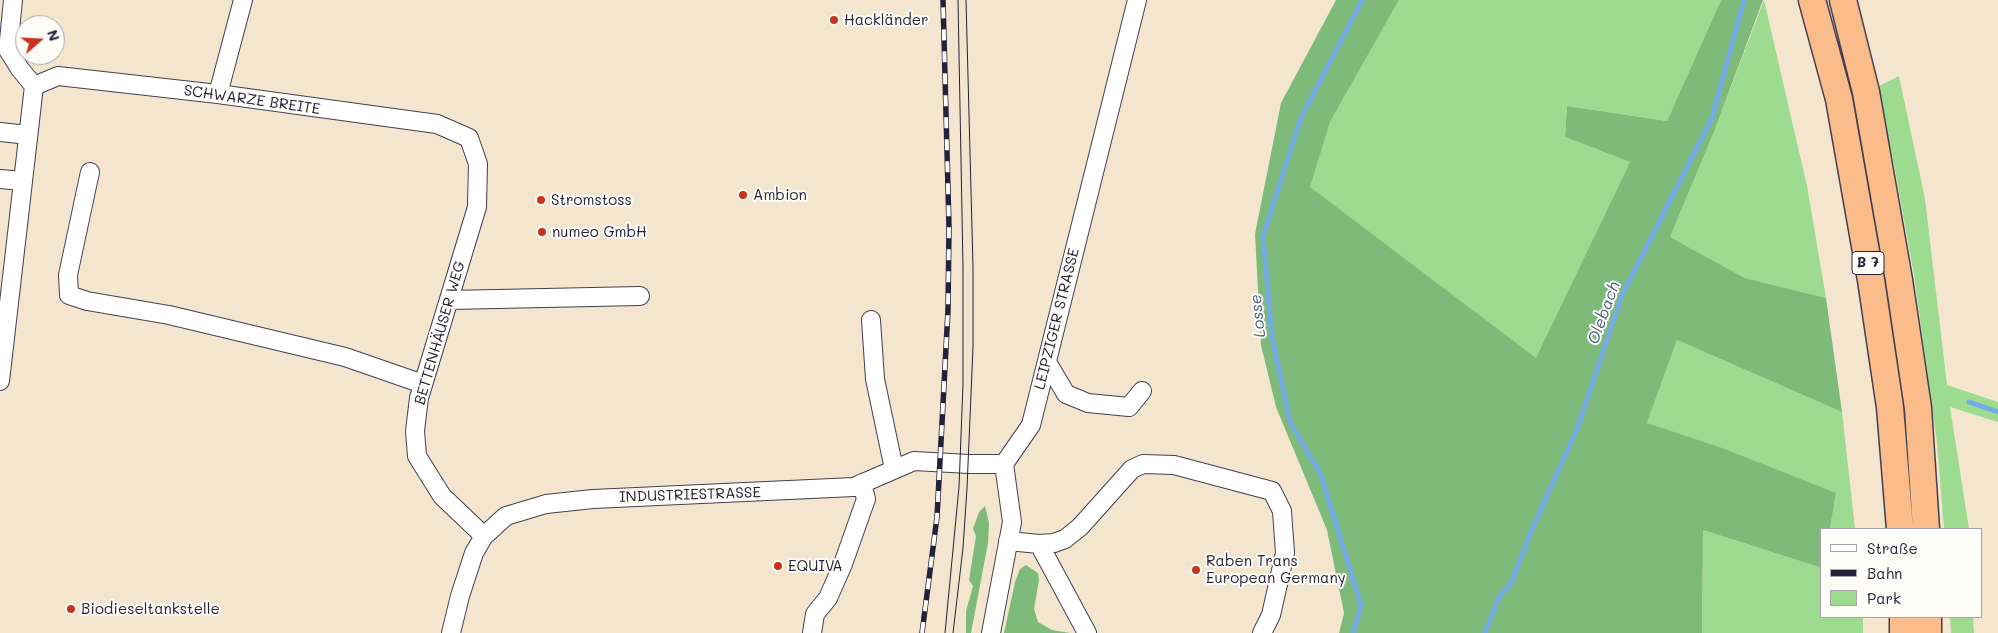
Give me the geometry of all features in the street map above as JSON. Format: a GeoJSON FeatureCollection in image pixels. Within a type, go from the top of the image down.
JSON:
{"type":"FeatureCollection","features":[{"type":"Feature","properties":{"kind":"highway","name":"B 7"},"geometry":{"type":"LineString","coordinates":[[1812,0],[1840,100],[1871,280],[1890,407],[1900,528]]}},
{"type":"Feature","properties":{"kind":"highway","name":"B 7"},"geometry":{"type":"LineString","coordinates":[[1842,0],[1866,92],[1898,280],[1918,408],[1926,528]]}},
{"type":"Feature","properties":{"kind":"highway"},"geometry":{"type":"LineString","coordinates":[[1903,618],[1903,633]]}},
{"type":"Feature","properties":{"kind":"highway"},"geometry":{"type":"LineString","coordinates":[[1928,618],[1928,633]]}},
{"type":"Feature","properties":{"kind":"street"},"geometry":{"type":"LineString","coordinates":[[0,381],[34,86],[8,50],[13,0]]}},
{"type":"Feature","properties":{"kind":"street"},"geometry":{"type":"LineString","coordinates":[[218,94],[242,0]]}},
{"type":"Feature","properties":{"kind":"street","name":"LEIPZIGER STRASSE"},"geometry":{"type":"LineString","coordinates":[[1004,464],[1031,425],[1136,0]]}},
{"type":"Feature","properties":{"kind":"street","name":"SCHWARZE BREITE"},"geometry":{"type":"LineString","coordinates":[[34,86],[58,76],[218,94],[437,124],[469,138]]}},
{"type":"Feature","properties":{"kind":"street"},"geometry":{"type":"LineString","coordinates":[[0,132],[28,135]]}},
{"type":"Feature","properties":{"kind":"street","name":"BETTENHÄUSER WEG"},"geometry":{"type":"LineString","coordinates":[[469,138],[478,164],[478,207],[419,398],[415,431],[417,456],[442,496],[484,536]]}},
{"type":"Feature","properties":{"kind":"street"},"geometry":{"type":"LineString","coordinates":[[90,172],[68,275],[69,295],[86,301],[169,315],[345,357],[423,384]]}},
{"type":"Feature","properties":{"kind":"street"},"geometry":{"type":"LineString","coordinates":[[0,179],[22,181]]}},
{"type":"Feature","properties":{"kind":"street"},"geometry":{"type":"LineString","coordinates":[[449,300],[640,296]]}},
{"type":"Feature","properties":{"kind":"street"},"geometry":{"type":"LineString","coordinates":[[871,320],[875,379],[894,468]]}},
{"type":"Feature","properties":{"kind":"street"},"geometry":{"type":"LineString","coordinates":[[1047,362],[1066,394],[1088,403],[1129,407],[1142,391]]}},
{"type":"Feature","properties":{"kind":"street","name":"INDUSTRIESTRASSE"},"geometry":{"type":"LineString","coordinates":[[452,633],[460,596],[474,553],[484,536],[506,516],[546,504],[594,499],[854,487],[894,468],[914,461],[1004,464]]}},
{"type":"Feature","properties":{"kind":"street"},"geometry":{"type":"LineString","coordinates":[[990,633],[1012,522],[1004,464]]}},
{"type":"Feature","properties":{"kind":"street"},"geometry":{"type":"LineString","coordinates":[[1008,541],[1039,544],[1054,543],[1066,539],[1080,528],[1132,469],[1143,464],[1174,466],[1272,490],[1282,512],[1285,553],[1271,615],[1262,633]]}},
{"type":"Feature","properties":{"kind":"street"},"geometry":{"type":"LineString","coordinates":[[812,633],[815,614],[828,598],[843,564],[866,499],[862,483]]}},
{"type":"Feature","properties":{"kind":"street"},"geometry":{"type":"LineString","coordinates":[[1039,544],[1087,633]]}},
{"type":"Feature","properties":{"kind":"green space"},"geometry":{"type":"Polygon","coordinates":[[[1336,0],[1399,0],[1330,122],[1310,187],[1536,358],[1630,162],[1565,137],[1567,106],[1667,121],[1721,0],[1763,0],[1714,132],[1670,237],[1745,278],[1826,298],[1842,412],[1677,340],[1647,423],[1722,448],[1836,493],[1830,528],[1820,528],[1820,567],[1703,530],[1702,633],[1339,633],[1344,613],[1327,530],[1276,407],[1261,345],[1255,234],[1281,103],[1336,0]]]}},
{"type":"Feature","properties":{"kind":"green space"},"geometry":{"type":"Polygon","coordinates":[[[1399,0],[1721,0],[1667,121],[1567,106],[1565,137],[1630,162],[1536,359],[1309,187],[1330,122],[1399,0]]]}},
{"type":"Feature","properties":{"kind":"green space"},"geometry":{"type":"Polygon","coordinates":[[[1764,0],[1807,186],[1826,298],[1745,278],[1670,237],[1714,132],[1764,0]]]}},
{"type":"Feature","properties":{"kind":"green space"},"geometry":{"type":"Polygon","coordinates":[[[1899,76],[1925,199],[1947,385],[1998,402],[1998,422],[1950,407],[1969,528],[1944,528],[1937,443],[1914,275],[1893,159],[1877,87],[1899,76]]]}},
{"type":"Feature","properties":{"kind":"green space"},"geometry":{"type":"Polygon","coordinates":[[[1677,340],[1842,412],[1855,528],[1830,528],[1836,493],[1647,423],[1677,340]]]}},
{"type":"Feature","properties":{"kind":"green space"},"geometry":{"type":"Polygon","coordinates":[[[985,506],[989,523],[988,543],[971,633],[966,633],[966,611],[973,586],[969,580],[976,536],[973,529],[979,512],[985,506]]]}},
{"type":"Feature","properties":{"kind":"green space"},"geometry":{"type":"Polygon","coordinates":[[[1703,530],[1820,567],[1820,618],[1863,618],[1863,633],[1702,633],[1703,530]]]}},
{"type":"Feature","properties":{"kind":"green space"},"geometry":{"type":"Polygon","coordinates":[[[1026,565],[1038,573],[1039,580],[1034,609],[1038,622],[1052,630],[1070,633],[1004,633],[1015,582],[1020,569],[1026,565]]]}},
{"type":"Feature","properties":{"kind":"green space"},"geometry":{"type":"Polygon","coordinates":[[[1950,618],[1973,618],[1974,633],[1951,633],[1950,618]]]}},
{"type":"Feature","properties":{"kind":"waterway","name":"Losse"},"geometry":{"type":"LineString","coordinates":[[1353,633],[1361,605],[1321,475],[1290,422],[1272,337],[1263,236],[1300,120],[1362,0]]}},
{"type":"Feature","properties":{"kind":"waterway","name":"Olebach"},"geometry":{"type":"LineString","coordinates":[[1485,633],[1499,597],[1511,583],[1532,529],[1577,429],[1622,295],[1712,118],[1744,0]]}},
{"type":"Feature","properties":{"kind":"waterway"},"geometry":{"type":"LineString","coordinates":[[1969,402],[1998,412]]}},
{"type":"Feature","properties":{"kind":"tram line"},"geometry":{"type":"LineString","coordinates":[[945,633],[959,487],[963,384],[963,267],[958,0]]}},
{"type":"Feature","properties":{"kind":"tram line"},"geometry":{"type":"LineString","coordinates":[[953,633],[963,548],[973,347],[973,267],[966,0]]}},
{"type":"Feature","properties":{"kind":"railway"},"geometry":{"type":"LineString","coordinates":[[922,633],[937,517],[948,310],[949,227],[943,0]]}},
{"type":"Feature","properties":{"kind":"place","name":"Hackländer"},"geometry":{"type":"Point","coordinates":[834,20]}},
{"type":"Feature","properties":{"kind":"place","name":"Ambion"},"geometry":{"type":"Point","coordinates":[743,195]}},
{"type":"Feature","properties":{"kind":"place","name":"Stromstoss"},"geometry":{"type":"Point","coordinates":[541,200]}},
{"type":"Feature","properties":{"kind":"place","name":"numeo GmbH"},"geometry":{"type":"Point","coordinates":[542,232]}},
{"type":"Feature","properties":{"kind":"place","name":"EQUIVA"},"geometry":{"type":"Point","coordinates":[778,566]}},
{"type":"Feature","properties":{"kind":"place","name":"Raben Trans European Germany"},"geometry":{"type":"Point","coordinates":[1196,570]}},
{"type":"Feature","properties":{"kind":"place","name":"Biodieseltankstelle"},"geometry":{"type":"Point","coordinates":[71,609]}}]}
